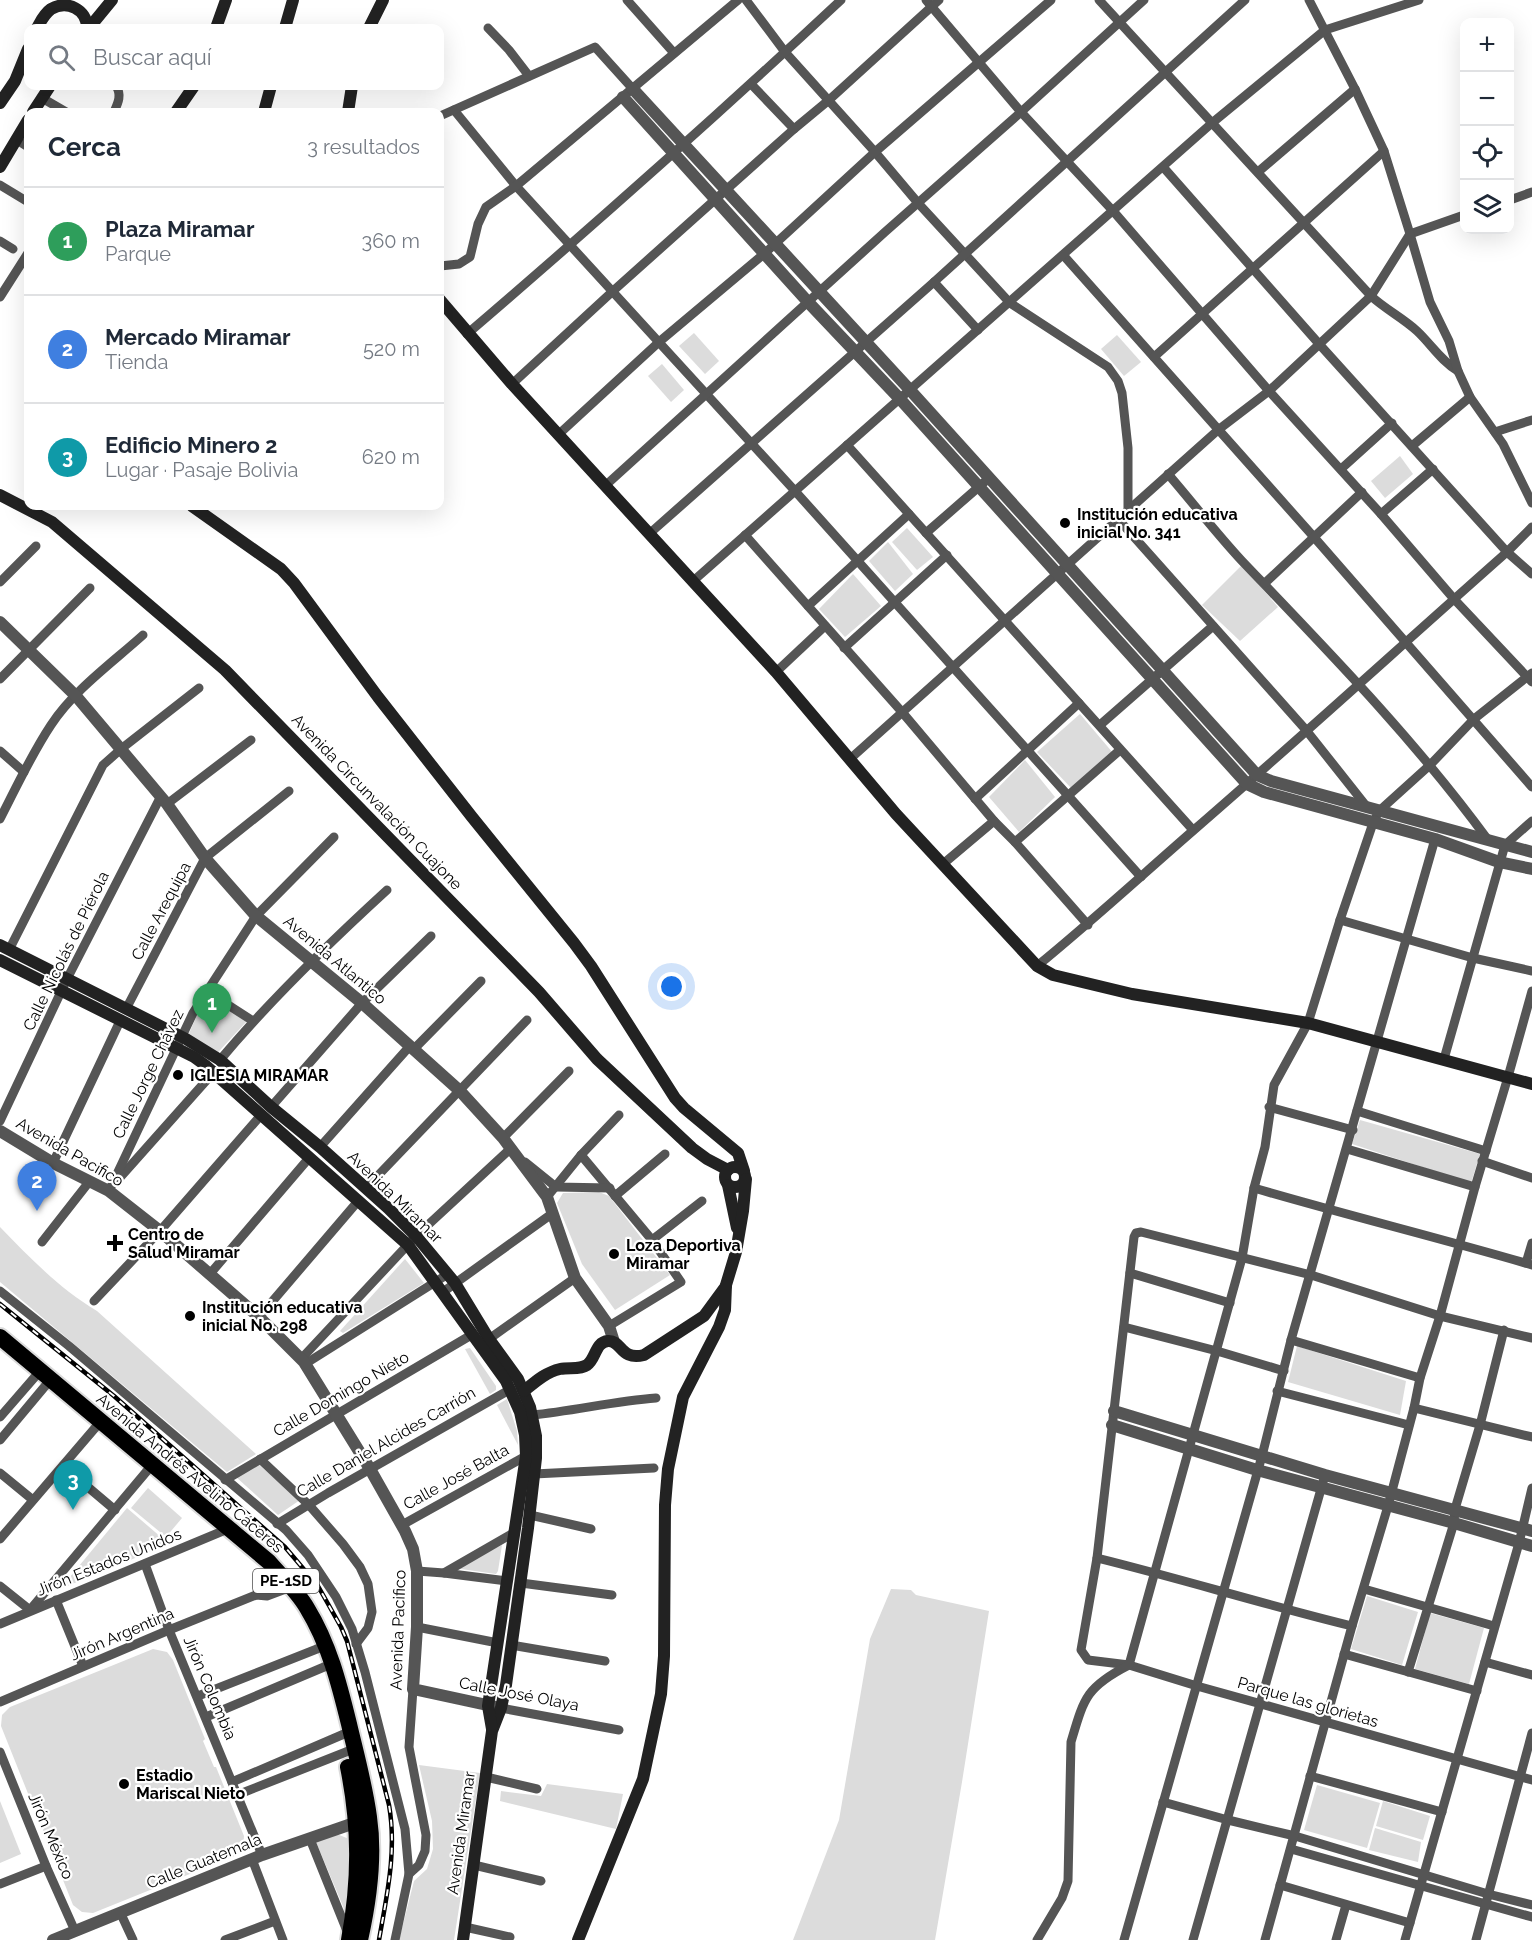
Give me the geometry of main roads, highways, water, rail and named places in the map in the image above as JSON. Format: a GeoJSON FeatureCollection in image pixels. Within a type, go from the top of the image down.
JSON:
{"type":"FeatureCollection","features":[{"type":"Feature","properties":{"kind":"highway","name":"Avenida Andrés Avelino Cáceres"},"geometry":{"type":"LineString","coordinates":[[0,1337],[43,1379],[224,1530],[248,1555],[282,1583],[304,1623],[322,1647],[346,1732],[363,1820],[351,1939]]}},
{"type":"Feature","properties":{"kind":"highway","name":"Avenida Andrés Avelino Cáceres"},"geometry":{"type":"LineString","coordinates":[[0,1349],[43,1379]]}},
{"type":"Feature","properties":{"kind":"main road"},"geometry":{"type":"LineString","coordinates":[[91,24],[112,0]]}},
{"type":"Feature","properties":{"kind":"main road"},"geometry":{"type":"LineString","coordinates":[[217,24],[226,0]]}},
{"type":"Feature","properties":{"kind":"main road"},"geometry":{"type":"LineString","coordinates":[[286,24],[292,0]]}},
{"type":"Feature","properties":{"kind":"main road"},"geometry":{"type":"LineString","coordinates":[[371,24],[383,0]]}},
{"type":"Feature","properties":{"kind":"main road"},"geometry":{"type":"LineString","coordinates":[[39,24],[44,15],[60,3],[79,8],[88,24]]}},
{"type":"Feature","properties":{"kind":"main road"},"geometry":{"type":"LineString","coordinates":[[0,103],[15,81],[24,59]]}},
{"type":"Feature","properties":{"kind":"main road"},"geometry":{"type":"LineString","coordinates":[[36,108],[47,90]]}},
{"type":"Feature","properties":{"kind":"main road"},"geometry":{"type":"LineString","coordinates":[[179,108],[191,90]]}},
{"type":"Feature","properties":{"kind":"main road"},"geometry":{"type":"LineString","coordinates":[[265,108],[270,90]]}},
{"type":"Feature","properties":{"kind":"main road"},"geometry":{"type":"LineString","coordinates":[[349,108],[351,90]]}},
{"type":"Feature","properties":{"kind":"main road"},"geometry":{"type":"LineString","coordinates":[[0,167],[24,127]]}},
{"type":"Feature","properties":{"kind":"main road"},"geometry":{"type":"LineString","coordinates":[[444,305],[512,384],[776,672],[896,814],[1037,966],[1053,975],[1132,994],[1308,1023],[1532,1084]]}},
{"type":"Feature","properties":{"kind":"main road","name":"Avenida Circunvalación Cuajone"},"geometry":{"type":"LineString","coordinates":[[0,495],[24,507]]}},
{"type":"Feature","properties":{"kind":"main road","name":"Avenida Circunvalación Cuajone"},"geometry":{"type":"LineString","coordinates":[[29,510],[52,522],[225,670],[539,992],[597,1059],[692,1148],[734,1175]]}},
{"type":"Feature","properties":{"kind":"main road"},"geometry":{"type":"LineString","coordinates":[[198,510],[281,569],[294,583],[378,697],[574,943],[675,1098],[738,1153],[734,1175],[739,1238]]}},
{"type":"Feature","properties":{"kind":"main road","name":"Avenida Miramar"},"geometry":{"type":"LineString","coordinates":[[2,957],[67,979],[123,1014],[220,1060],[309,1158],[412,1240],[439,1287],[517,1390],[532,1415],[536,1447],[530,1515],[512,1645],[494,1707]]}},
{"type":"Feature","properties":{"kind":"main road","name":"Avenida Miramar"},"geometry":{"type":"LineString","coordinates":[[2,957],[62,991],[123,1014]]}},
{"type":"Feature","properties":{"kind":"main road","name":"Avenida Miramar"},"geometry":{"type":"LineString","coordinates":[[179,1042],[213,1073],[320,1147],[366,1188],[412,1240],[451,1279],[489,1339],[510,1367],[517,1390],[526,1456],[498,1643],[492,1731],[463,1940]]}},
{"type":"Feature","properties":{"kind":"main road"},"geometry":{"type":"LineString","coordinates":[[578,1940],[643,1779],[662,1694],[665,1505],[668,1470],[683,1397],[719,1327],[725,1310],[726,1286],[739,1238],[743,1211],[734,1175]]}},
{"type":"Feature","properties":{"kind":"main road","name":"Calle Daniel Alcides Carrión"},"geometry":{"type":"LineString","coordinates":[[517,1390],[558,1369],[586,1366],[603,1342],[614,1342],[627,1355],[635,1358],[644,1355],[704,1316],[726,1286]]}},
{"type":"Feature","properties":{"kind":"railway"},"geometry":{"type":"LineString","coordinates":[[0,1304],[114,1396],[285,1547],[318,1586],[347,1641],[389,1805],[391,1856],[379,1940]]}},
{"type":"Feature","properties":{"kind":"place","name":"Institución educativa inicial No. 341"},"geometry":{"type":"Point","coordinates":[1065,523]}},
{"type":"Feature","properties":{"kind":"place","name":"Plaza Miramar"},"geometry":{"type":"Point","coordinates":[212,1033]}},
{"type":"Feature","properties":{"kind":"place","name":"IGLESIA MIRAMAR"},"geometry":{"type":"Point","coordinates":[178,1075]}},
{"type":"Feature","properties":{"kind":"place","name":"Mercado Miramar"},"geometry":{"type":"Point","coordinates":[37,1211]}},
{"type":"Feature","properties":{"kind":"place","name":"Centro de Salud Miramar"},"geometry":{"type":"Point","coordinates":[115,1243]}},
{"type":"Feature","properties":{"kind":"place","name":"Loza Deportiva Miramar"},"geometry":{"type":"Point","coordinates":[614,1254]}},
{"type":"Feature","properties":{"kind":"place","name":"Institución educativa inicial No. 298"},"geometry":{"type":"Point","coordinates":[190,1316]}},
{"type":"Feature","properties":{"kind":"place","name":"Edificio Minero 2"},"geometry":{"type":"Point","coordinates":[73,1510]}},
{"type":"Feature","properties":{"kind":"place","name":"Estadio Mariscal Nieto"},"geometry":{"type":"Point","coordinates":[124,1784]}}]}
